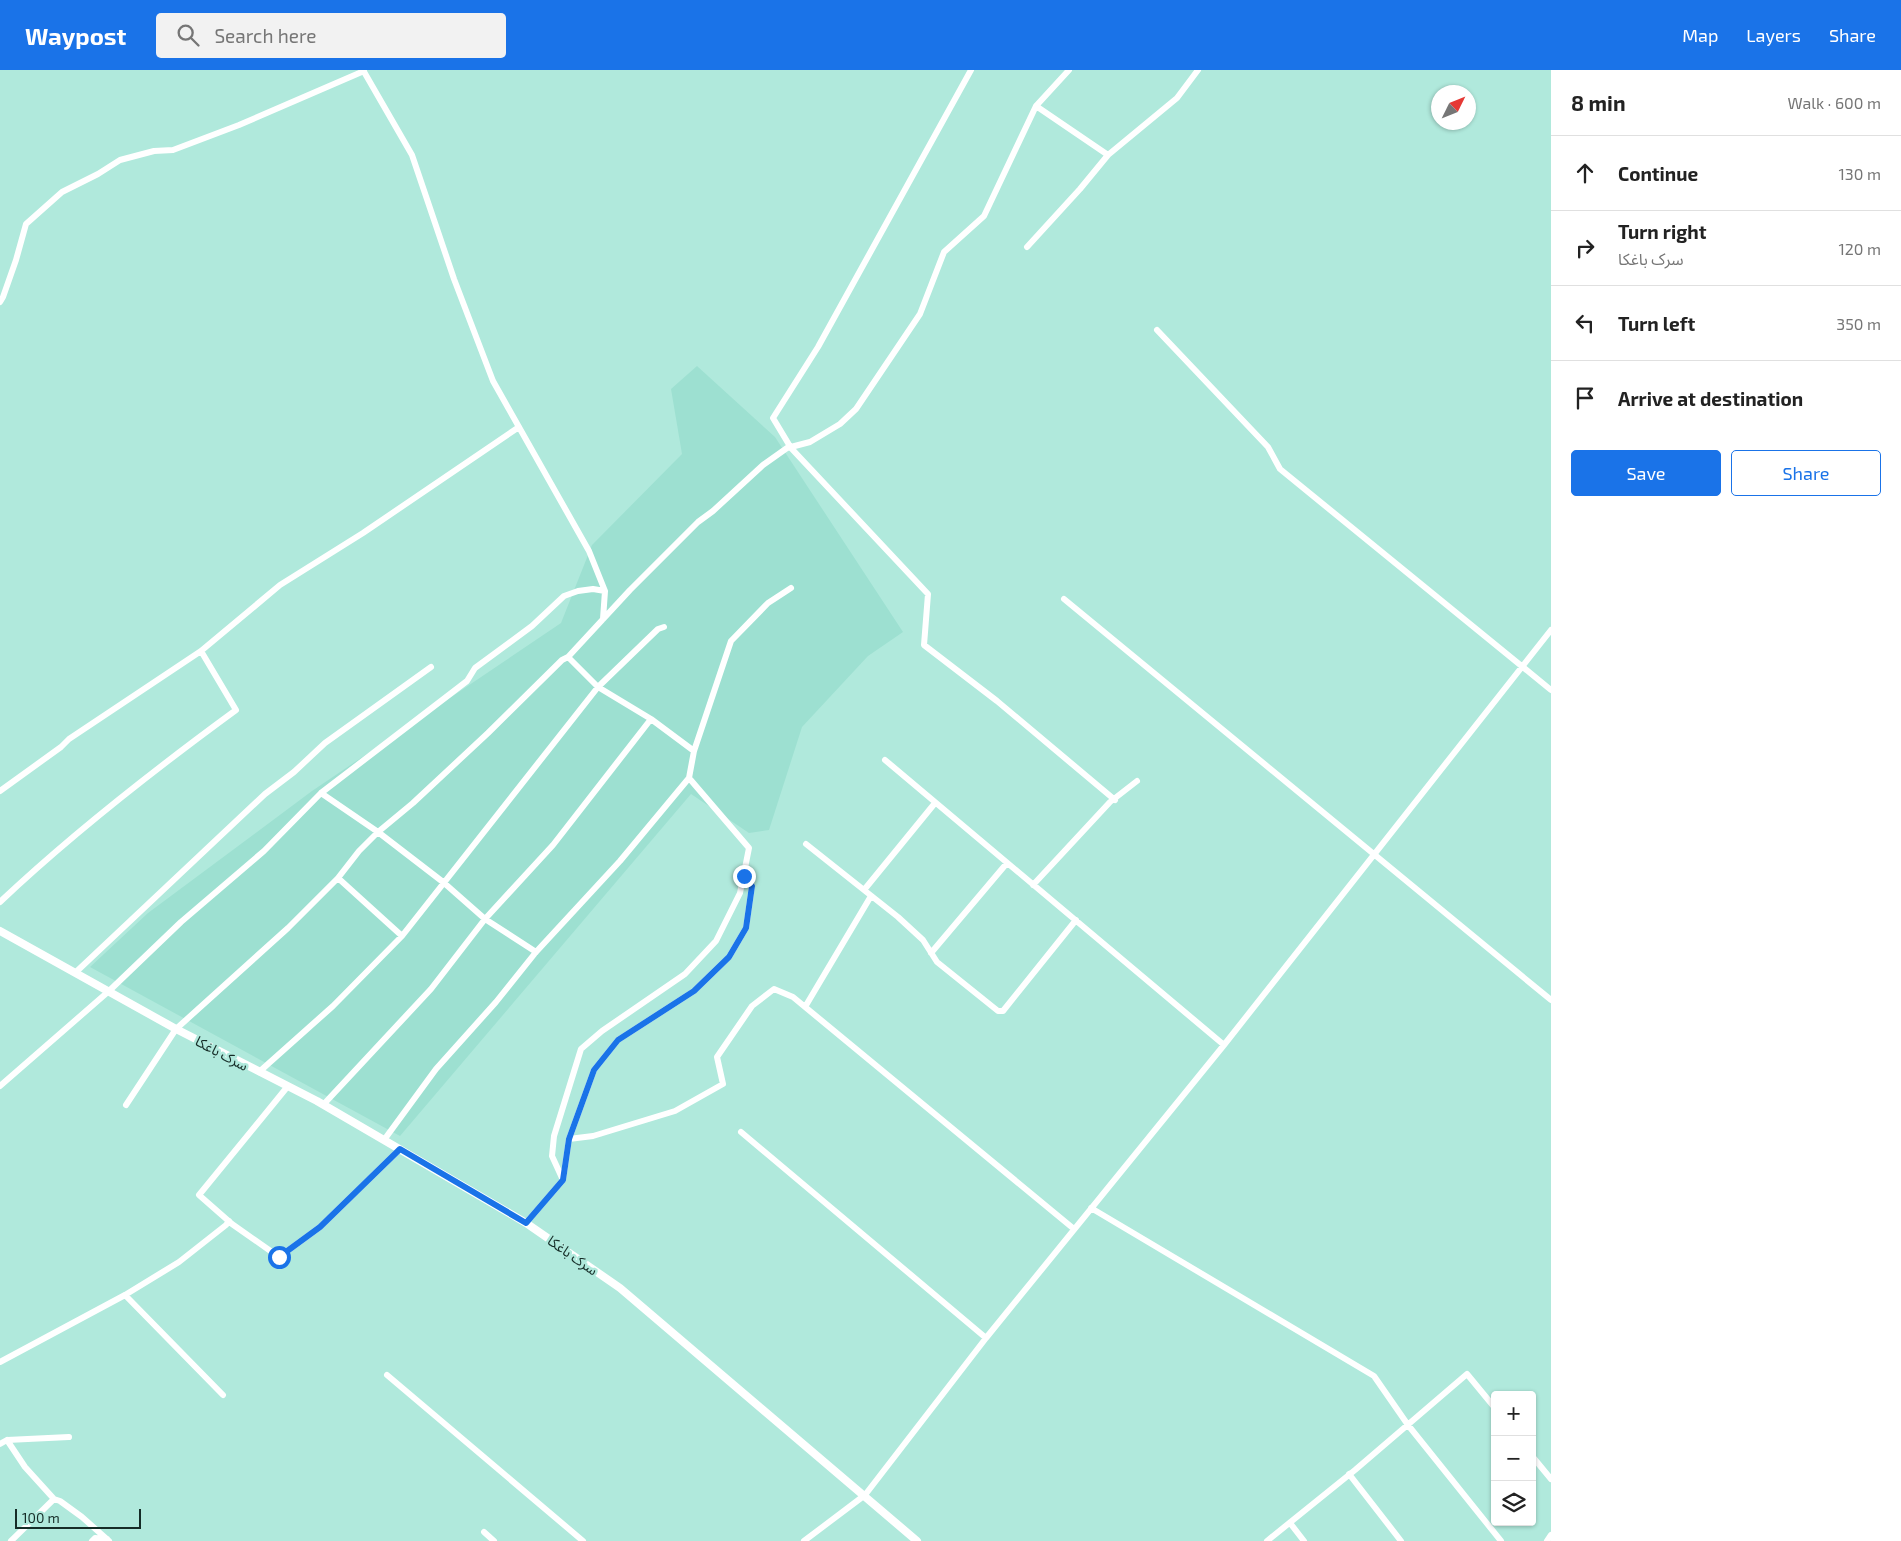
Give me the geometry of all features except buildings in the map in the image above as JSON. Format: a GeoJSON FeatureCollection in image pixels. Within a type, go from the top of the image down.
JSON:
{"type":"FeatureCollection","features":[{"type":"Feature","properties":{"kind":"street"},"geometry":{"type":"LineString","coordinates":[[971,70],[818,346],[773,418],[790,448],[928,594],[924,645],[997,700],[1114,800]]}},
{"type":"Feature","properties":{"kind":"street"},"geometry":{"type":"LineString","coordinates":[[126,1105],[176,1029],[288,928],[338,878],[359,851],[378,832],[413,803],[562,660],[568,657],[698,522],[713,511],[763,465],[787,448],[810,442],[840,424],[856,409],[920,314],[944,252],[984,216],[1036,106],[1069,70]]}},
{"type":"Feature","properties":{"kind":"street"},"geometry":{"type":"LineString","coordinates":[[1027,247],[1108,155],[1177,98],[1198,70]]}},
{"type":"Feature","properties":{"kind":"street"},"geometry":{"type":"LineString","coordinates":[[0,302],[16,260],[26,224],[62,192],[98,174],[120,160],[154,151],[173,150],[239,125],[363,71],[412,155],[454,279],[493,380],[589,551],[605,592],[603,619]]}},
{"type":"Feature","properties":{"kind":"street"},"geometry":{"type":"LineString","coordinates":[[1036,106],[1108,155]]}},
{"type":"Feature","properties":{"kind":"street"},"geometry":{"type":"LineString","coordinates":[[1157,330],[1268,447],[1280,469],[1551,690]]}},
{"type":"Feature","properties":{"kind":"street"},"geometry":{"type":"LineString","coordinates":[[0,791],[61,747],[69,738],[201,651],[280,585],[363,533],[519,427]]}},
{"type":"Feature","properties":{"kind":"street"},"geometry":{"type":"LineString","coordinates":[[384,1140],[436,1069],[496,1002],[536,952],[620,861],[689,778],[694,752],[731,641],[768,602],[790,588]]}},
{"type":"Feature","properties":{"kind":"street"},"geometry":{"type":"LineString","coordinates":[[0,1086],[110,991],[181,922],[264,851],[321,793],[467,681],[475,668],[532,626],[564,596],[578,591],[593,589],[605,592]]}},
{"type":"Feature","properties":{"kind":"street"},"geometry":{"type":"LineString","coordinates":[[1064,599],[1551,1000]]}},
{"type":"Feature","properties":{"kind":"street"},"geometry":{"type":"LineString","coordinates":[[259,1072],[334,1006],[402,936],[598,687],[658,629],[664,627]]}},
{"type":"Feature","properties":{"kind":"street"},"geometry":{"type":"LineString","coordinates":[[804,1541],[865,1495],[986,1338],[1224,1045],[1551,630]]}},
{"type":"Feature","properties":{"kind":"street"},"geometry":{"type":"LineString","coordinates":[[0,902],[34,870],[165,762],[236,710],[201,651]]}},
{"type":"Feature","properties":{"kind":"street"},"geometry":{"type":"LineString","coordinates":[[568,657],[598,687],[651,719],[694,752]]}},
{"type":"Feature","properties":{"kind":"street"},"geometry":{"type":"LineString","coordinates":[[76,972],[265,794],[294,772],[325,743],[431,667]]}},
{"type":"Feature","properties":{"kind":"street"},"geometry":{"type":"LineString","coordinates":[[323,1105],[431,990],[485,919],[553,845],[651,719]]}},
{"type":"Feature","properties":{"kind":"street"},"geometry":{"type":"LineString","coordinates":[[885,760],[1224,1045]]}},
{"type":"Feature","properties":{"kind":"street"},"geometry":{"type":"LineString","coordinates":[[563,1180],[552,1156],[554,1136],[581,1049],[602,1031],[685,974],[716,941],[740,893],[749,848],[689,778]]}},
{"type":"Feature","properties":{"kind":"street"},"geometry":{"type":"LineString","coordinates":[[1033,885],[1110,802],[1138,781]]}},
{"type":"Feature","properties":{"kind":"street"},"geometry":{"type":"LineString","coordinates":[[321,793],[378,832],[443,882],[485,919],[536,952]]}},
{"type":"Feature","properties":{"kind":"street"},"geometry":{"type":"LineString","coordinates":[[864,890],[935,802]]}},
{"type":"Feature","properties":{"kind":"street"},"geometry":{"type":"LineString","coordinates":[[806,844],[898,917],[923,940],[937,962],[995,1009],[1003,1011],[1076,920]]}},
{"type":"Feature","properties":{"kind":"street"},"geometry":{"type":"LineString","coordinates":[[931,953],[1007,863]]}},
{"type":"Feature","properties":{"kind":"street"},"geometry":{"type":"LineString","coordinates":[[526,1223],[563,1180],[569,1139],[594,1070],[618,1040],[694,991],[729,957],[746,928],[752,886],[744,876]]}},
{"type":"Feature","properties":{"kind":"street"},"geometry":{"type":"LineString","coordinates":[[338,878],[402,936]]}},
{"type":"Feature","properties":{"kind":"street"},"geometry":{"type":"LineString","coordinates":[[805,1007],[871,896]]}},
{"type":"Feature","properties":{"kind":"street","name":"سرک باغکا"},"geometry":{"type":"LineString","coordinates":[[0,931],[176,1029],[323,1105],[526,1223],[620,1288],[917,1541]]}},
{"type":"Feature","properties":{"kind":"street"},"geometry":{"type":"LineString","coordinates":[[569,1139],[593,1136],[675,1111],[723,1084],[717,1057],[752,1006],[774,989],[793,997],[1074,1229]]}},
{"type":"Feature","properties":{"kind":"street"},"geometry":{"type":"LineString","coordinates":[[288,1086],[198,1195],[279,1257],[320,1227],[400,1149]]}},
{"type":"Feature","properties":{"kind":"street"},"geometry":{"type":"LineString","coordinates":[[741,1132],[986,1338]]}},
{"type":"Feature","properties":{"kind":"street"},"geometry":{"type":"LineString","coordinates":[[1092,1208],[1374,1376],[1408,1425],[1501,1541]]}},
{"type":"Feature","properties":{"kind":"street"},"geometry":{"type":"LineString","coordinates":[[0,1362],[125,1294],[179,1262],[226,1225],[229,1220]]}},
{"type":"Feature","properties":{"kind":"street"},"geometry":{"type":"LineString","coordinates":[[125,1294],[223,1395]]}},
{"type":"Feature","properties":{"kind":"street"},"geometry":{"type":"LineString","coordinates":[[1267,1541],[1467,1374],[1491,1403]]}},
{"type":"Feature","properties":{"kind":"street"},"geometry":{"type":"LineString","coordinates":[[387,1375],[583,1541]]}},
{"type":"Feature","properties":{"kind":"street"},"geometry":{"type":"LineString","coordinates":[[0,1444],[7,1440],[69,1437]]}},
{"type":"Feature","properties":{"kind":"street"},"geometry":{"type":"LineString","coordinates":[[7,1440],[25,1467],[54,1499],[60,1500],[108,1540]]}},
{"type":"Feature","properties":{"kind":"street"},"geometry":{"type":"LineString","coordinates":[[1536,1461],[1551,1479]]}},
{"type":"Feature","properties":{"kind":"street"},"geometry":{"type":"LineString","coordinates":[[1349,1474],[1401,1541]]}},
{"type":"Feature","properties":{"kind":"street"},"geometry":{"type":"LineString","coordinates":[[11,1541],[54,1499]]}},
{"type":"Feature","properties":{"kind":"street"},"geometry":{"type":"LineString","coordinates":[[1290,1522],[1304,1541]]}},
{"type":"Feature","properties":{"kind":"street"},"geometry":{"type":"LineString","coordinates":[[484,1532],[494,1541]]}},
{"type":"Feature","properties":{"kind":"street"},"geometry":{"type":"LineString","coordinates":[[1547,1541],[1551,1535]]}},
{"type":"Feature","properties":{"kind":"street"},"geometry":{"type":"LineString","coordinates":[[92,1541],[95,1538],[108,1540]]}},
{"type":"Feature","properties":{"kind":"shaded area"},"geometry":{"type":"Polygon","coordinates":[[[697,366],[775,437],[903,632],[868,656],[802,727],[769,830],[749,833],[691,794],[400,1136],[90,967],[148,913],[312,791],[561,623],[592,545],[682,454],[671,389],[697,366]]]}},
{"type":"Feature","properties":{"kind":"route"},"geometry":{"type":"LineString","coordinates":[[279,1257],[320,1227],[400,1149],[526,1223],[563,1180],[569,1139],[594,1070],[618,1040],[694,991],[729,957],[746,928],[752,886],[744,876]]}}]}
